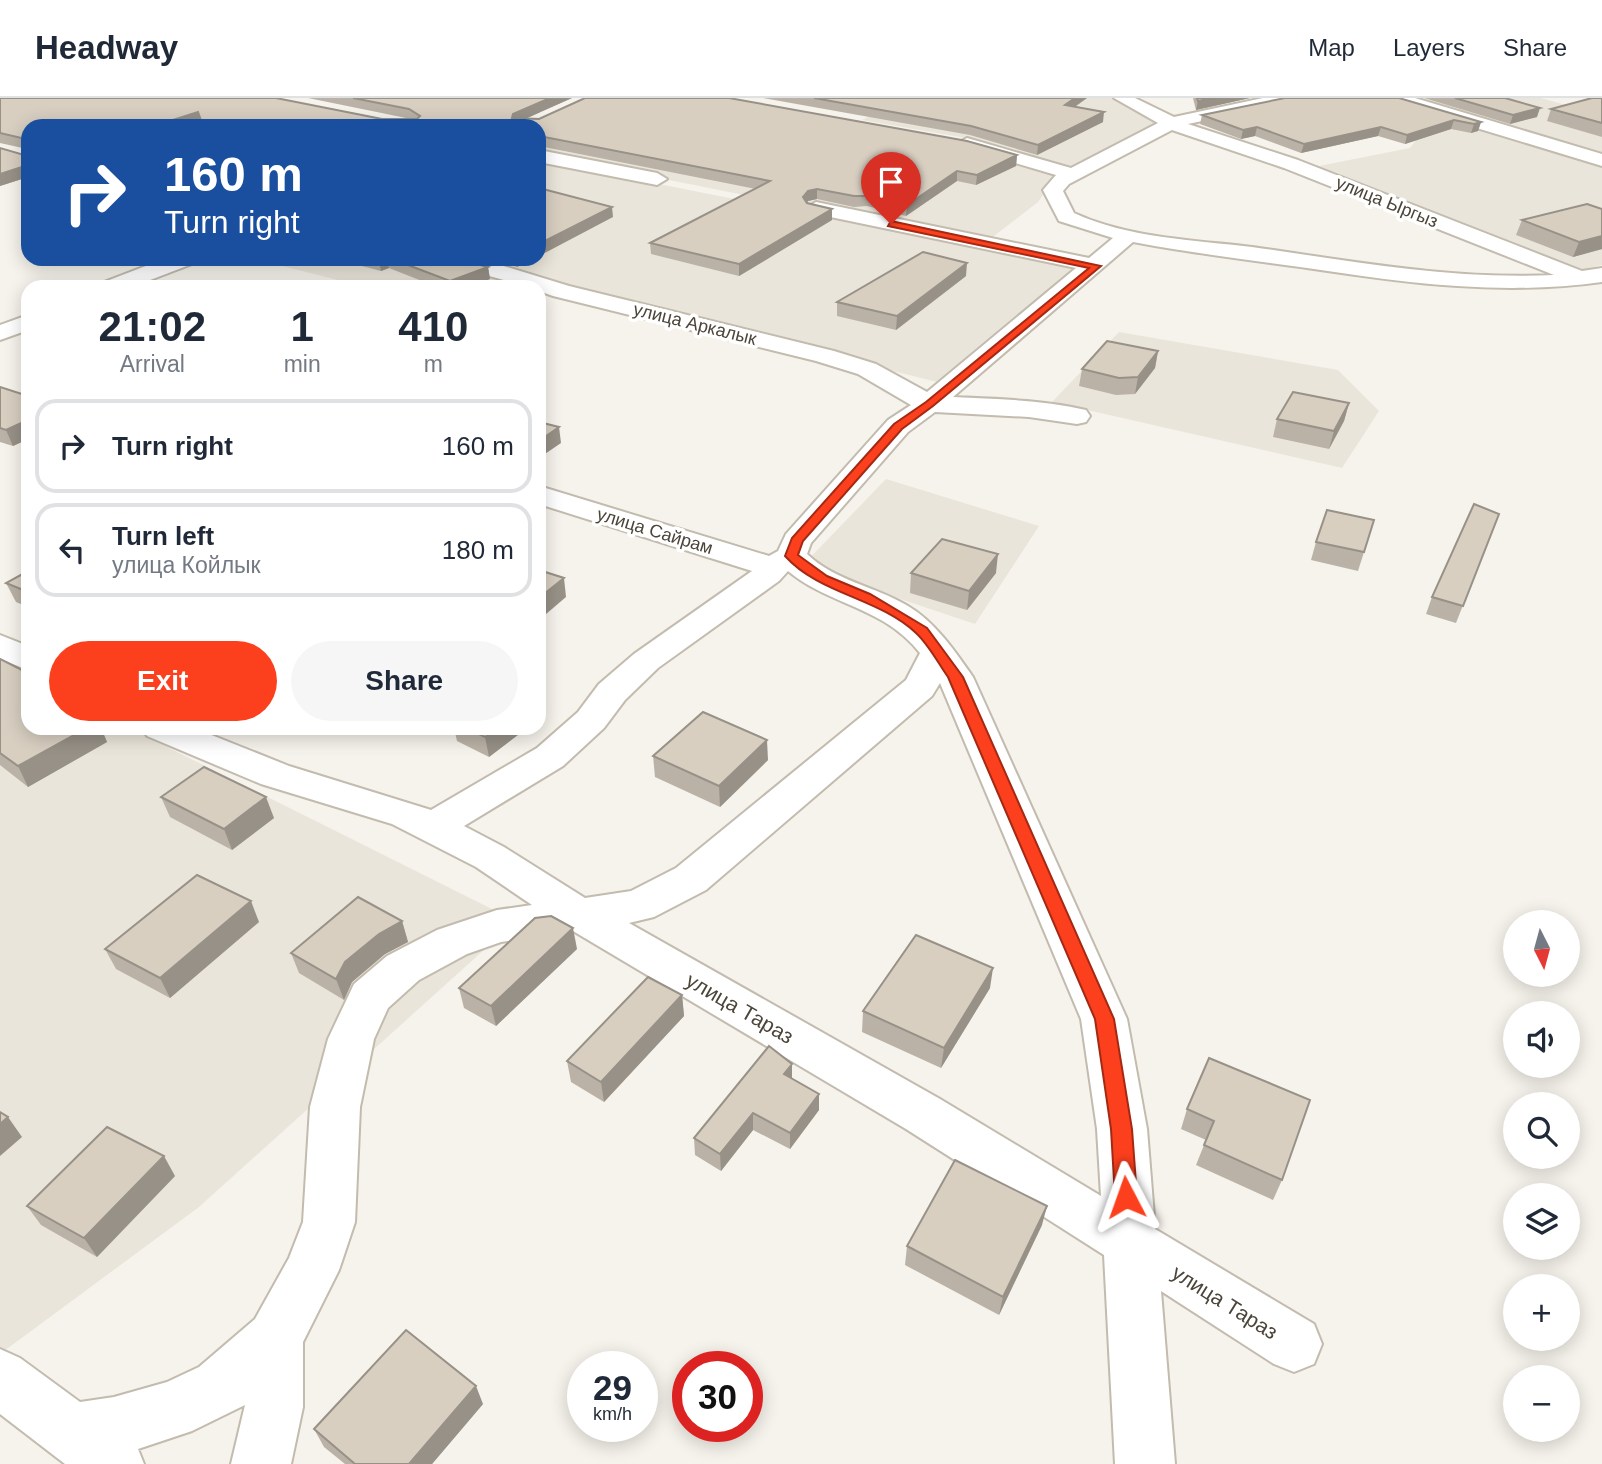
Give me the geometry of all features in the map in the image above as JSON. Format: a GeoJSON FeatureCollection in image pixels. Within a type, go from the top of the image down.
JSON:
{"type":"FeatureCollection","features":[{"type":"Feature","properties":{"kind":"street","name":"улица Ыргыз"},"geometry":{"type":"LineString","coordinates":[[1122,98],[1192,133],[1291,164],[1596,280]]}},
{"type":"Feature","properties":{"kind":"street"},"geometry":{"type":"LineString","coordinates":[[1286,98],[1171,123],[1072,174],[1056,184],[1053,190],[1066,217],[1052,230],[1098,229],[1398,278],[1492,283],[1596,280]]}},
{"type":"Feature","properties":{"kind":"street"},"geometry":{"type":"LineString","coordinates":[[1397,98],[1602,160]]}},
{"type":"Feature","properties":{"kind":"street"},"geometry":{"type":"LineString","coordinates":[[945,138],[1072,174]]}},
{"type":"Feature","properties":{"kind":"street"},"geometry":{"type":"LineString","coordinates":[[546,157],[657,179]]}},
{"type":"Feature","properties":{"kind":"street"},"geometry":{"type":"LineString","coordinates":[[816,208],[1096,266]]}},
{"type":"Feature","properties":{"kind":"street"},"geometry":{"type":"LineString","coordinates":[[966,240],[1035,233]]}},
{"type":"Feature","properties":{"kind":"street"},"geometry":{"type":"LineString","coordinates":[[431,828],[550,757],[591,720],[612,692],[646,661],[768,574],[898,426],[929,404],[1096,266],[1128,236]]}},
{"type":"Feature","properties":{"kind":"street"},"geometry":{"type":"LineString","coordinates":[[130,280],[166,266]]}},
{"type":"Feature","properties":{"kind":"street","name":"улица Аркалык"},"geometry":{"type":"LineString","coordinates":[[483,266],[530,280]]}},
{"type":"Feature","properties":{"kind":"street","name":"улица Аркалык"},"geometry":{"type":"LineString","coordinates":[[546,286],[835,359],[867,369],[929,404]]}},
{"type":"Feature","properties":{"kind":"street"},"geometry":{"type":"LineString","coordinates":[[929,404],[1029,409],[1077,416]]}},
{"type":"Feature","properties":{"kind":"street","name":"улица Сайрам"},"geometry":{"type":"LineString","coordinates":[[546,497],[781,561],[822,578],[897,613],[922,631],[956,677],[1104,1019],[1122,1129],[1145,1464]]}},
{"type":"Feature","properties":{"kind":"street"},"geometry":{"type":"LineString","coordinates":[[0,645],[21,656]]}},
{"type":"Feature","properties":{"kind":"street"},"geometry":{"type":"LineString","coordinates":[[0,1378],[94,1448],[114,1427],[220,1388],[275,1339],[312,1270],[329,1222],[335,1107],[351,1038],[370,997],[403,968],[452,942],[497,926],[639,906],[691,879],[919,688],[931,670],[936,652]]}},
{"type":"Feature","properties":{"kind":"street","name":"улица Тараз"},"geometry":{"type":"LineString","coordinates":[[177,735],[275,775],[406,814],[490,857],[578,914],[923,1114],[1294,1345]]}},
{"type":"Feature","properties":{"kind":"street"},"geometry":{"type":"LineString","coordinates":[[261,1464],[274,1407],[275,1339]]}},
{"type":"Feature","properties":{"kind":"shaded area"},"geometry":{"type":"Polygon","coordinates":[[[710,98],[1060,170],[1038,202],[985,243],[546,155],[546,123],[710,98]]]}},
{"type":"Feature","properties":{"kind":"shaded area"},"geometry":{"type":"Polygon","coordinates":[[[907,98],[1112,98],[1160,121],[1072,166],[983,141],[862,120],[907,98]]]}},
{"type":"Feature","properties":{"kind":"shaded area"},"geometry":{"type":"Polygon","coordinates":[[[1440,98],[1541,98],[1602,115],[1602,159],[1418,103],[1440,98]]]}},
{"type":"Feature","properties":{"kind":"shaded area"},"geometry":{"type":"Polygon","coordinates":[[[1456,122],[1602,168],[1602,265],[1574,272],[1304,169],[1410,148],[1424,130],[1456,122]]]}},
{"type":"Feature","properties":{"kind":"shaded area"},"geometry":{"type":"Polygon","coordinates":[[[546,161],[1075,267],[941,383],[546,284],[546,280],[528,280],[472,266],[546,266],[546,161]]]}},
{"type":"Feature","properties":{"kind":"shaded area"},"geometry":{"type":"Polygon","coordinates":[[[282,266],[446,266],[504,280],[338,280],[282,266]]]}},
{"type":"Feature","properties":{"kind":"shaded area"},"geometry":{"type":"Polygon","coordinates":[[[1119,332],[1338,370],[1379,411],[1342,468],[1052,402],[1119,332]]]}},
{"type":"Feature","properties":{"kind":"shaded area"},"geometry":{"type":"Polygon","coordinates":[[[886,479],[1039,526],[975,624],[802,566],[886,479]]]}},
{"type":"Feature","properties":{"kind":"shaded area"},"geometry":{"type":"Polygon","coordinates":[[[0,663],[21,712],[21,735],[143,735],[516,921],[199,1207],[0,1354],[0,663]]]}},
{"type":"Feature","properties":{"kind":"building"},"geometry":{"type":"Polygon","coordinates":[[[0,98],[276,98],[382,119],[200,119],[198,112],[176,119],[21,119],[21,138],[0,133],[0,98]]]}},
{"type":"Feature","properties":{"kind":"building"},"geometry":{"type":"Polygon","coordinates":[[[353,98],[550,98],[513,114],[512,118],[539,119],[417,119],[420,116],[409,109],[353,98]]]}},
{"type":"Feature","properties":{"kind":"building"},"geometry":{"type":"Polygon","coordinates":[[[585,98],[729,98],[967,141],[1017,155],[977,175],[957,171],[907,205],[868,196],[817,189],[808,191],[803,197],[807,203],[832,209],[739,264],[650,243],[770,181],[546,137],[546,119],[539,119],[585,98]]]}},
{"type":"Feature","properties":{"kind":"building"},"geometry":{"type":"Polygon","coordinates":[[[814,98],[1075,98],[1065,105],[1104,112],[1038,145],[971,126],[814,98]]]}},
{"type":"Feature","properties":{"kind":"building"},"geometry":{"type":"Polygon","coordinates":[[[1285,98],[1399,98],[1481,122],[1474,124],[1454,120],[1407,135],[1381,127],[1304,144],[1257,127],[1243,130],[1202,115],[1285,98]]]}},
{"type":"Feature","properties":{"kind":"building"},"geometry":{"type":"Polygon","coordinates":[[[1455,98],[1505,98],[1540,108],[1513,115],[1455,98]]]}},
{"type":"Feature","properties":{"kind":"building"},"geometry":{"type":"Polygon","coordinates":[[[1592,98],[1602,98],[1602,123],[1551,109],[1592,98]]]}},
{"type":"Feature","properties":{"kind":"building"},"geometry":{"type":"Polygon","coordinates":[[[0,148],[21,154],[21,167],[0,174],[0,148]]]}},
{"type":"Feature","properties":{"kind":"building"},"geometry":{"type":"Polygon","coordinates":[[[546,190],[612,207],[546,240],[546,190]]]}},
{"type":"Feature","properties":{"kind":"building"},"geometry":{"type":"Polygon","coordinates":[[[1587,204],[1602,209],[1602,236],[1579,242],[1522,220],[1587,204]]]}},
{"type":"Feature","properties":{"kind":"building"},"geometry":{"type":"Polygon","coordinates":[[[923,252],[967,263],[897,316],[837,302],[923,252]]]}},
{"type":"Feature","properties":{"kind":"building"},"geometry":{"type":"Polygon","coordinates":[[[410,266],[488,267],[453,280],[410,266]]]}},
{"type":"Feature","properties":{"kind":"building"},"geometry":{"type":"Polygon","coordinates":[[[1107,341],[1158,351],[1138,377],[1119,378],[1082,369],[1107,341]]]}},
{"type":"Feature","properties":{"kind":"building"},"geometry":{"type":"Polygon","coordinates":[[[0,387],[21,394],[21,423],[6,430],[0,428],[0,387]]]}},
{"type":"Feature","properties":{"kind":"building"},"geometry":{"type":"Polygon","coordinates":[[[1293,392],[1349,403],[1334,431],[1277,419],[1293,392]]]}},
{"type":"Feature","properties":{"kind":"building"},"geometry":{"type":"Polygon","coordinates":[[[546,424],[559,427],[546,436],[546,424]]]}},
{"type":"Feature","properties":{"kind":"building"},"geometry":{"type":"Polygon","coordinates":[[[1474,504],[1499,514],[1463,606],[1432,597],[1474,504]]]}},
{"type":"Feature","properties":{"kind":"building"},"geometry":{"type":"Polygon","coordinates":[[[1327,510],[1374,520],[1364,552],[1316,542],[1327,510]]]}},
{"type":"Feature","properties":{"kind":"building"},"geometry":{"type":"Polygon","coordinates":[[[942,539],[998,554],[969,591],[911,573],[942,539]]]}},
{"type":"Feature","properties":{"kind":"building"},"geometry":{"type":"Polygon","coordinates":[[[546,572],[564,578],[546,592],[546,572]]]}},
{"type":"Feature","properties":{"kind":"building"},"geometry":{"type":"Polygon","coordinates":[[[21,575],[21,589],[6,583],[21,575]]]}},
{"type":"Feature","properties":{"kind":"building"},"geometry":{"type":"Polygon","coordinates":[[[0,659],[21,670],[21,735],[74,735],[18,766],[0,753],[0,659]]]}},
{"type":"Feature","properties":{"kind":"building"},"geometry":{"type":"Polygon","coordinates":[[[703,712],[767,740],[719,786],[653,756],[703,712]]]}},
{"type":"Feature","properties":{"kind":"building"},"geometry":{"type":"Polygon","coordinates":[[[204,767],[266,797],[224,829],[161,797],[204,767]]]}},
{"type":"Feature","properties":{"kind":"building"},"geometry":{"type":"Polygon","coordinates":[[[197,875],[251,901],[160,978],[105,949],[197,875]]]}},
{"type":"Feature","properties":{"kind":"building"},"geometry":{"type":"Polygon","coordinates":[[[358,897],[402,921],[379,934],[345,962],[336,979],[291,953],[358,897]]]}},
{"type":"Feature","properties":{"kind":"building"},"geometry":{"type":"Polygon","coordinates":[[[551,916],[573,928],[491,1006],[459,988],[535,918],[551,916]]]}},
{"type":"Feature","properties":{"kind":"building"},"geometry":{"type":"Polygon","coordinates":[[[916,935],[993,968],[944,1048],[863,1011],[916,935]]]}},
{"type":"Feature","properties":{"kind":"building"},"geometry":{"type":"Polygon","coordinates":[[[648,977],[682,995],[601,1082],[567,1061],[648,977]]]}},
{"type":"Feature","properties":{"kind":"building"},"geometry":{"type":"Polygon","coordinates":[[[769,1046],[792,1064],[784,1074],[819,1094],[790,1133],[753,1113],[720,1154],[694,1138],[769,1046]]]}},
{"type":"Feature","properties":{"kind":"building"},"geometry":{"type":"Polygon","coordinates":[[[1209,1058],[1310,1100],[1282,1180],[1204,1145],[1214,1121],[1187,1109],[1209,1058]]]}},
{"type":"Feature","properties":{"kind":"building"},"geometry":{"type":"Polygon","coordinates":[[[0,1112],[8,1117],[0,1124],[0,1112]]]}},
{"type":"Feature","properties":{"kind":"building"},"geometry":{"type":"Polygon","coordinates":[[[107,1127],[164,1156],[84,1238],[27,1206],[107,1127]]]}},
{"type":"Feature","properties":{"kind":"building"},"geometry":{"type":"Polygon","coordinates":[[[955,1160],[1047,1206],[1003,1297],[907,1246],[955,1160]]]}},
{"type":"Feature","properties":{"kind":"building"},"geometry":{"type":"Polygon","coordinates":[[[406,1330],[476,1386],[409,1464],[355,1464],[314,1429],[406,1330]]]}},
{"type":"Feature","properties":{"kind":"route"},"geometry":{"type":"LineString","coordinates":[[891,224],[1096,266],[929,404],[898,426],[797,541],[791,556],[797,563],[822,578],[866,597],[910,622],[922,631],[956,677],[1104,1019],[1122,1129],[1126,1197]]}}]}
